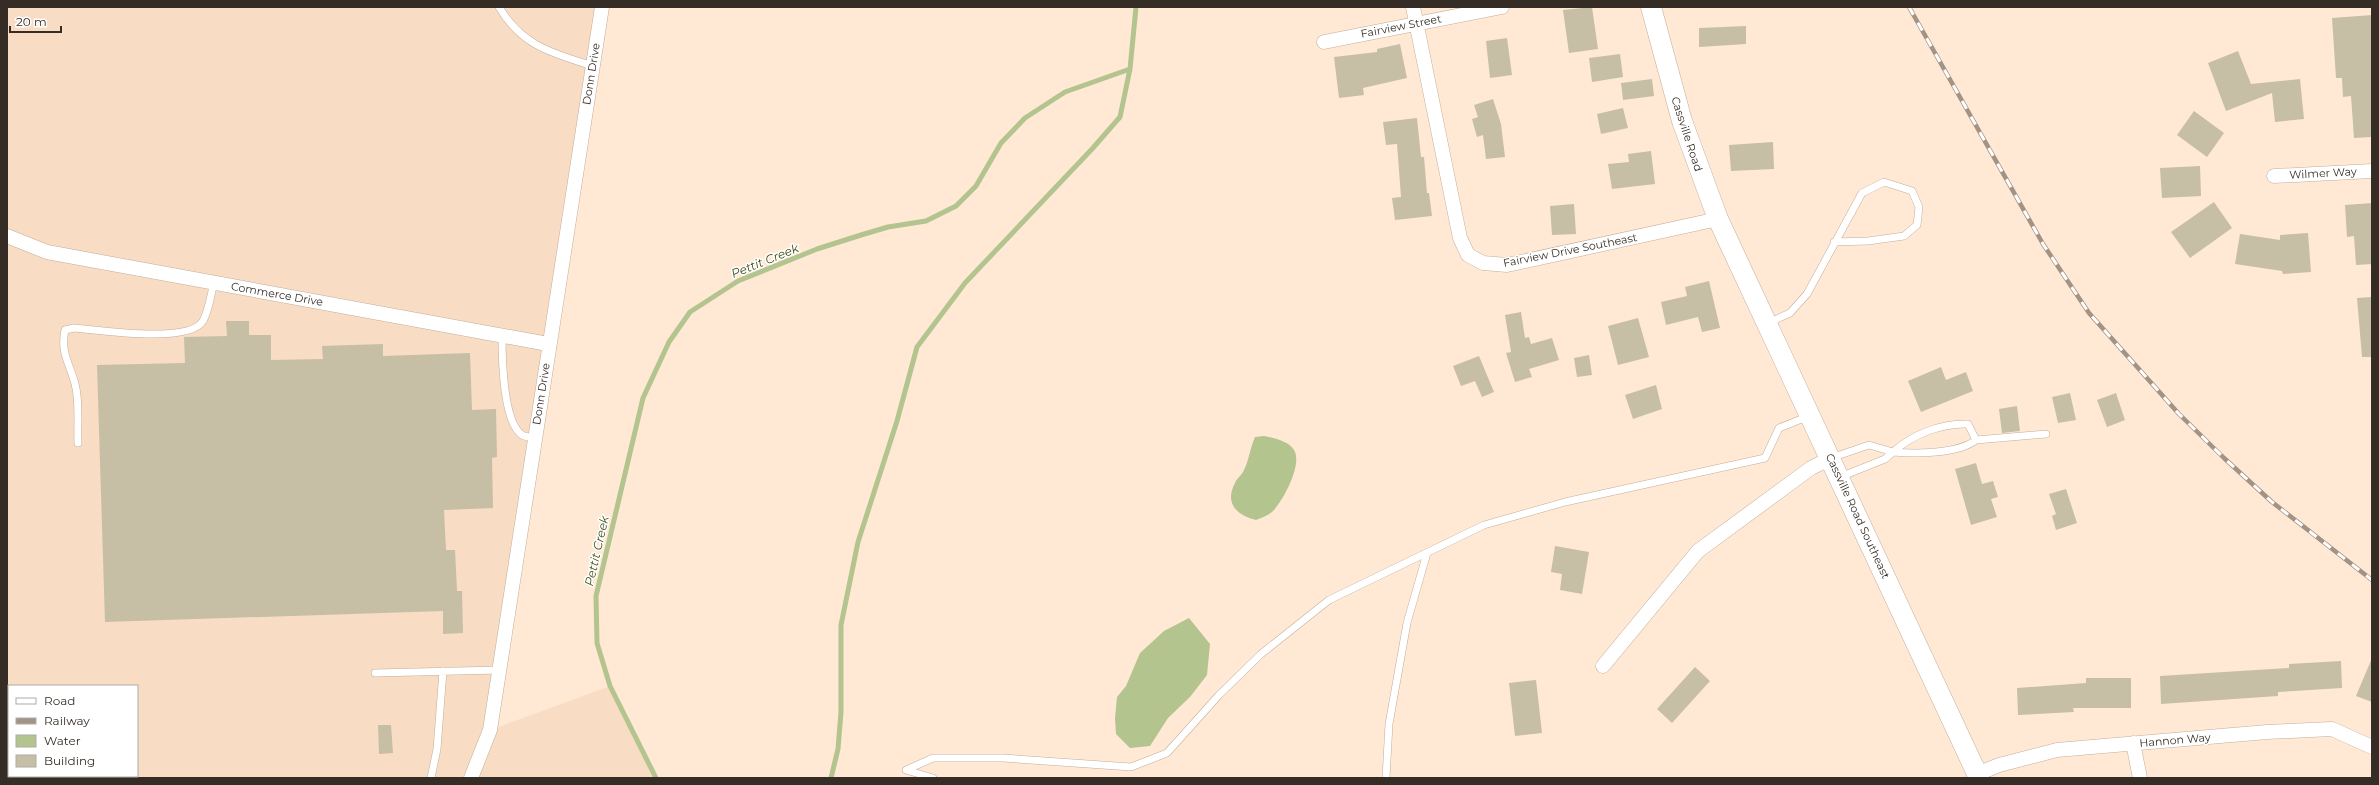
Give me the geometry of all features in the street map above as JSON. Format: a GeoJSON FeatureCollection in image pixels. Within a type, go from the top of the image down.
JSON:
{"type":"FeatureCollection","features":[{"type":"Feature","properties":{"kind":"main road","name":"Cassville Road"},"geometry":{"type":"LineString","coordinates":[[1651,7],[1682,121],[1718,218],[1735,256]]}},
{"type":"Feature","properties":{"kind":"main road","name":"Cassville Road Southeast"},"geometry":{"type":"LineString","coordinates":[[1735,256],[1840,477],[1978,776]]}},
{"type":"Feature","properties":{"kind":"street","name":"Donn Drive"},"geometry":{"type":"LineString","coordinates":[[471,778],[490,730],[548,344],[602,7]]}},
{"type":"Feature","properties":{"kind":"street","name":"Fairview Drive Southeast"},"geometry":{"type":"LineString","coordinates":[[1413,7],[1444,171],[1460,238],[1468,255],[1484,263],[1507,265],[1718,218]]}},
{"type":"Feature","properties":{"kind":"street","name":"Fairview Street"},"geometry":{"type":"LineString","coordinates":[[1324,42],[1502,7]]}},
{"type":"Feature","properties":{"kind":"street","name":"Wilmer Way"},"geometry":{"type":"LineString","coordinates":[[2274,176],[2372,171]]}},
{"type":"Feature","properties":{"kind":"street","name":"Commerce Drive"},"geometry":{"type":"LineString","coordinates":[[7,236],[47,252],[548,344]]}},
{"type":"Feature","properties":{"kind":"street"},"geometry":{"type":"LineString","coordinates":[[1603,666],[1698,551],[1810,468],[1831,458]]}},
{"type":"Feature","properties":{"kind":"street","name":"Hannon Way"},"geometry":{"type":"LineString","coordinates":[[1978,776],[1999,765],[2057,750],[2267,732],[2332,729],[2344,732],[2372,747]]}},
{"type":"Feature","properties":{"kind":"street"},"geometry":{"type":"LineString","coordinates":[[2133,743],[2140,778]]}},
{"type":"Feature","properties":{"kind":"lane"},"geometry":{"type":"LineString","coordinates":[[499,7],[508,22],[541,49],[593,66]]}},
{"type":"Feature","properties":{"kind":"lane"},"geometry":{"type":"LineString","coordinates":[[1768,323],[1790,313],[1807,294],[1834,242],[1862,193],[1884,182],[1912,191],[1919,207],[1917,225],[1904,236],[1868,241],[1834,242]]}},
{"type":"Feature","properties":{"kind":"lane"},"geometry":{"type":"LineString","coordinates":[[78,443],[76,384],[65,359],[63,338],[65,330],[74,328],[163,334],[189,330],[202,322],[214,282]]}},
{"type":"Feature","properties":{"kind":"lane"},"geometry":{"type":"LineString","coordinates":[[502,335],[503,362],[511,416],[517,430],[523,436],[534,438]]}},
{"type":"Feature","properties":{"kind":"lane"},"geometry":{"type":"LineString","coordinates":[[933,778],[906,770],[933,758],[1003,758],[1131,767],[1167,753],[1219,694],[1261,654],[1329,600],[1484,525],[1565,502],[1765,458],[1779,428],[1810,415]]}},
{"type":"Feature","properties":{"kind":"lane"},"geometry":{"type":"LineString","coordinates":[[1840,477],[1885,459],[1905,441],[1950,423],[1968,424],[1976,440]]}},
{"type":"Feature","properties":{"kind":"lane"},"geometry":{"type":"LineString","coordinates":[[1831,458],[1869,445],[1893,452],[1914,454],[1967,447],[1976,440],[2046,434]]}},
{"type":"Feature","properties":{"kind":"lane"},"geometry":{"type":"LineString","coordinates":[[1386,778],[1389,724],[1407,623],[1427,553]]}},
{"type":"Feature","properties":{"kind":"lane"},"geometry":{"type":"LineString","coordinates":[[375,673],[499,670]]}},
{"type":"Feature","properties":{"kind":"lane"},"geometry":{"type":"LineString","coordinates":[[431,778],[437,749],[443,671]]}},
{"type":"Feature","properties":{"kind":"shaded area"},"geometry":{"type":"Polygon","coordinates":[[[7,7],[602,7],[490,730],[610,686],[656,778],[7,778],[7,7]]]}},
{"type":"Feature","properties":{"kind":"water"},"geometry":{"type":"Polygon","coordinates":[[[1264,436],[1280,440],[1292,447],[1296,456],[1296,464],[1291,482],[1277,506],[1269,514],[1256,520],[1238,512],[1234,508],[1231,497],[1235,483],[1246,466],[1255,437],[1264,436]]]}},
{"type":"Feature","properties":{"kind":"water"},"geometry":{"type":"Polygon","coordinates":[[[1189,618],[1210,644],[1207,675],[1190,697],[1168,718],[1150,746],[1130,748],[1116,734],[1115,718],[1117,697],[1126,686],[1140,653],[1164,631],[1189,618]]]}},
{"type":"Feature","properties":{"kind":"building"},"geometry":{"type":"Polygon","coordinates":[[[1592,7],[1598,49],[1569,53],[1563,10],[1592,7]]]}},
{"type":"Feature","properties":{"kind":"building"},"geometry":{"type":"Polygon","coordinates":[[[2372,15],[2372,137],[2354,138],[2351,96],[2343,97],[2342,78],[2336,78],[2332,18],[2372,15]]]}},
{"type":"Feature","properties":{"kind":"building"},"geometry":{"type":"Polygon","coordinates":[[[1746,26],[1746,44],[1699,47],[1699,28],[1746,26]]]}},
{"type":"Feature","properties":{"kind":"building"},"geometry":{"type":"Polygon","coordinates":[[[1507,38],[1512,75],[1490,78],[1486,41],[1507,38]]]}},
{"type":"Feature","properties":{"kind":"building"},"geometry":{"type":"Polygon","coordinates":[[[1400,44],[1407,78],[1363,88],[1364,95],[1339,98],[1334,57],[1377,52],[1377,49],[1400,44]]]}},
{"type":"Feature","properties":{"kind":"building"},"geometry":{"type":"Polygon","coordinates":[[[2238,51],[2251,84],[2300,79],[2304,119],[2275,122],[2272,93],[2226,111],[2208,63],[2238,51]]]}},
{"type":"Feature","properties":{"kind":"building"},"geometry":{"type":"Polygon","coordinates":[[[1620,54],[1623,77],[1592,82],[1589,58],[1620,54]]]}},
{"type":"Feature","properties":{"kind":"building"},"geometry":{"type":"Polygon","coordinates":[[[1652,79],[1654,96],[1623,100],[1621,83],[1652,79]]]}},
{"type":"Feature","properties":{"kind":"building"},"geometry":{"type":"Polygon","coordinates":[[[1493,99],[1501,124],[1505,157],[1486,159],[1483,135],[1477,137],[1472,119],[1478,117],[1474,105],[1493,99]]]}},
{"type":"Feature","properties":{"kind":"building"},"geometry":{"type":"Polygon","coordinates":[[[1623,108],[1628,128],[1601,134],[1597,114],[1623,108]]]}},
{"type":"Feature","properties":{"kind":"building"},"geometry":{"type":"Polygon","coordinates":[[[2194,111],[2224,133],[2207,157],[2177,135],[2194,111]]]}},
{"type":"Feature","properties":{"kind":"building"},"geometry":{"type":"Polygon","coordinates":[[[1417,118],[1421,157],[1424,157],[1427,193],[1429,193],[1432,216],[1395,220],[1392,198],[1401,197],[1397,144],[1386,145],[1383,122],[1417,118]]]}},
{"type":"Feature","properties":{"kind":"building"},"geometry":{"type":"Polygon","coordinates":[[[1773,142],[1774,169],[1731,171],[1729,145],[1773,142]]]}},
{"type":"Feature","properties":{"kind":"building"},"geometry":{"type":"Polygon","coordinates":[[[1651,151],[1655,184],[1612,189],[1608,164],[1629,162],[1628,154],[1651,151]]]}},
{"type":"Feature","properties":{"kind":"building"},"geometry":{"type":"Polygon","coordinates":[[[2200,166],[2201,196],[2162,198],[2160,168],[2200,166]]]}},
{"type":"Feature","properties":{"kind":"building"},"geometry":{"type":"Polygon","coordinates":[[[2214,202],[2232,228],[2190,258],[2171,232],[2214,202]]]}},
{"type":"Feature","properties":{"kind":"building"},"geometry":{"type":"Polygon","coordinates":[[[2372,203],[2372,264],[2356,265],[2354,236],[2347,237],[2345,205],[2372,203]]]}},
{"type":"Feature","properties":{"kind":"building"},"geometry":{"type":"Polygon","coordinates":[[[1574,204],[1576,234],[1552,235],[1550,206],[1574,204]]]}},
{"type":"Feature","properties":{"kind":"building"},"geometry":{"type":"Polygon","coordinates":[[[2308,233],[2311,272],[2283,274],[2282,271],[2235,264],[2240,234],[2280,240],[2280,235],[2308,233]]]}},
{"type":"Feature","properties":{"kind":"building"},"geometry":{"type":"Polygon","coordinates":[[[1709,281],[1720,328],[1702,332],[1698,317],[1666,325],[1661,302],[1687,296],[1685,287],[1709,281]]]}},
{"type":"Feature","properties":{"kind":"building"},"geometry":{"type":"Polygon","coordinates":[[[2372,297],[2372,357],[2362,357],[2357,298],[2372,297]]]}},
{"type":"Feature","properties":{"kind":"building"},"geometry":{"type":"Polygon","coordinates":[[[1521,312],[1525,338],[1529,337],[1531,344],[1552,338],[1559,360],[1529,369],[1532,377],[1515,382],[1506,353],[1511,352],[1505,315],[1521,312]]]}},
{"type":"Feature","properties":{"kind":"building"},"geometry":{"type":"Polygon","coordinates":[[[1638,318],[1649,357],[1618,365],[1608,326],[1638,318]]]}},
{"type":"Feature","properties":{"kind":"building"},"geometry":{"type":"Polygon","coordinates":[[[226,321],[249,321],[249,335],[271,335],[271,360],[323,359],[322,346],[383,344],[383,356],[470,353],[472,410],[496,409],[497,457],[492,458],[493,508],[444,510],[446,550],[455,550],[457,591],[462,591],[463,633],[443,634],[443,611],[105,622],[97,365],[185,363],[184,337],[227,336],[226,321]]]}},
{"type":"Feature","properties":{"kind":"building"},"geometry":{"type":"Polygon","coordinates":[[[1589,355],[1592,375],[1577,377],[1574,358],[1589,355]]]}},
{"type":"Feature","properties":{"kind":"building"},"geometry":{"type":"Polygon","coordinates":[[[1479,356],[1494,392],[1482,397],[1475,381],[1461,386],[1453,366],[1479,356]]]}},
{"type":"Feature","properties":{"kind":"building"},"geometry":{"type":"Polygon","coordinates":[[[1941,367],[1946,380],[1966,372],[1973,391],[1921,412],[1908,381],[1941,367]]]}},
{"type":"Feature","properties":{"kind":"building"},"geometry":{"type":"Polygon","coordinates":[[[1656,385],[1662,409],[1633,419],[1625,395],[1656,385]]]}},
{"type":"Feature","properties":{"kind":"building"},"geometry":{"type":"Polygon","coordinates":[[[2070,393],[2076,420],[2058,423],[2052,397],[2070,393]]]}},
{"type":"Feature","properties":{"kind":"building"},"geometry":{"type":"Polygon","coordinates":[[[2116,393],[2125,420],[2107,427],[2097,400],[2116,393]]]}},
{"type":"Feature","properties":{"kind":"building"},"geometry":{"type":"Polygon","coordinates":[[[2017,406],[2020,431],[2002,433],[1999,409],[2017,406]]]}},
{"type":"Feature","properties":{"kind":"building"},"geometry":{"type":"Polygon","coordinates":[[[1976,463],[1982,484],[1993,481],[1998,497],[1991,499],[1997,517],[1971,525],[1955,469],[1976,463]]]}},
{"type":"Feature","properties":{"kind":"building"},"geometry":{"type":"Polygon","coordinates":[[[2066,489],[2077,523],[2056,530],[2052,516],[2056,514],[2049,494],[2066,489]]]}},
{"type":"Feature","properties":{"kind":"building"},"geometry":{"type":"Polygon","coordinates":[[[1555,546],[1589,552],[1582,594],[1560,590],[1562,574],[1551,572],[1555,546]]]}},
{"type":"Feature","properties":{"kind":"building"},"geometry":{"type":"Polygon","coordinates":[[[2372,658],[2372,702],[2356,696],[2372,658]]]}},
{"type":"Feature","properties":{"kind":"building"},"geometry":{"type":"Polygon","coordinates":[[[2341,661],[2342,688],[2278,692],[2278,696],[2161,704],[2160,676],[2289,668],[2289,664],[2341,661]]]}},
{"type":"Feature","properties":{"kind":"building"},"geometry":{"type":"Polygon","coordinates":[[[1695,667],[1710,681],[1672,723],[1657,709],[1695,667]]]}},
{"type":"Feature","properties":{"kind":"building"},"geometry":{"type":"Polygon","coordinates":[[[2086,678],[2131,678],[2131,708],[2073,708],[2074,712],[2018,715],[2017,688],[2086,683],[2086,678]]]}},
{"type":"Feature","properties":{"kind":"building"},"geometry":{"type":"Polygon","coordinates":[[[1536,680],[1542,733],[1515,736],[1509,683],[1536,680]]]}},
{"type":"Feature","properties":{"kind":"building"},"geometry":{"type":"Polygon","coordinates":[[[378,725],[391,725],[393,753],[379,754],[378,725]]]}},
{"type":"Feature","properties":{"kind":"waterway"},"geometry":{"type":"LineString","coordinates":[[831,778],[838,749],[841,712],[841,625],[858,542],[897,421],[917,347],[965,283],[1092,149],[1120,117],[1130,69],[1136,7]]}},
{"type":"Feature","properties":{"kind":"waterway","name":"Pettit Creek"},"geometry":{"type":"LineString","coordinates":[[656,778],[610,686],[597,643],[596,596],[643,398],[669,342],[690,312],[738,281],[817,249],[888,227],[926,221],[956,206],[976,186],[1001,143],[1025,118],[1065,92],[1130,69]]}},
{"type":"Feature","properties":{"kind":"railway"},"geometry":{"type":"LineString","coordinates":[[1909,7],[2043,244],[2089,313],[2179,414],[2224,458],[2272,502],[2372,580]]}}]}
